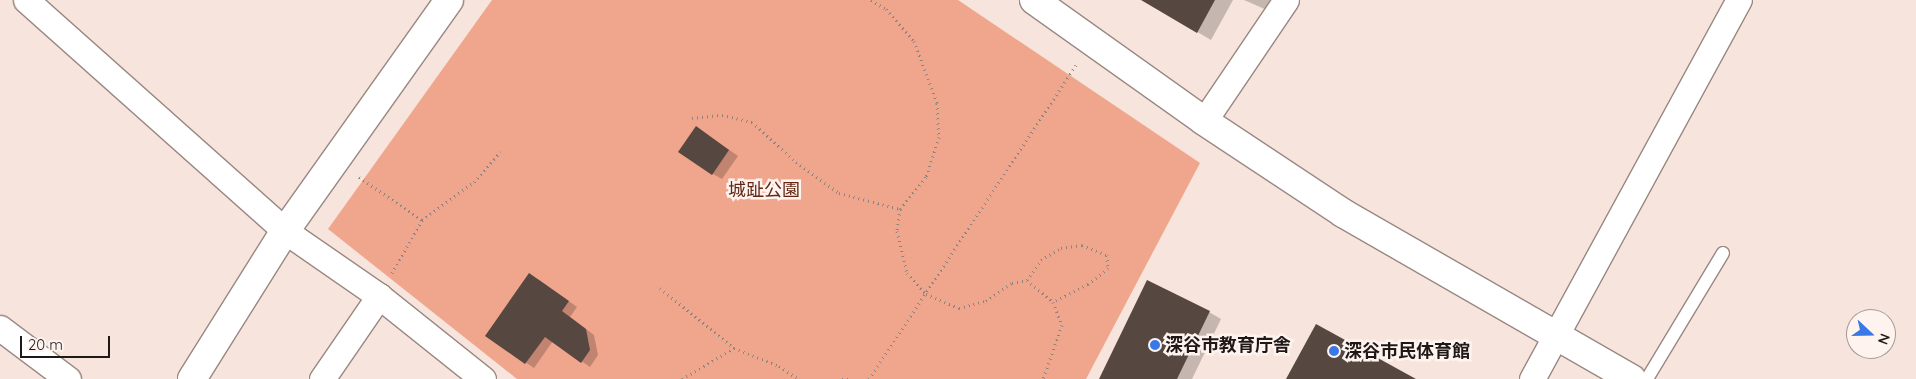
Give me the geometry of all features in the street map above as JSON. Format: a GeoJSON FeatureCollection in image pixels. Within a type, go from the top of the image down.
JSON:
{"type":"FeatureCollection","features":[{"type":"Feature","properties":{"kind":"street"},"geometry":{"type":"LineString","coordinates":[[26,0],[285,231],[379,296],[483,379]]}},
{"type":"Feature","properties":{"kind":"street"},"geometry":{"type":"LineString","coordinates":[[192,379],[285,231],[336,162],[449,0]]}},
{"type":"Feature","properties":{"kind":"street"},"geometry":{"type":"LineString","coordinates":[[1034,0],[1204,121],[1395,245],[1632,379]]}},
{"type":"Feature","properties":{"kind":"street"},"geometry":{"type":"LineString","coordinates":[[1204,121],[1286,0]]}},
{"type":"Feature","properties":{"kind":"street"},"geometry":{"type":"LineString","coordinates":[[1532,379],[1739,0]]}},
{"type":"Feature","properties":{"kind":"street"},"geometry":{"type":"LineString","coordinates":[[322,379],[379,296]]}},
{"type":"Feature","properties":{"kind":"street"},"geometry":{"type":"LineString","coordinates":[[0,328],[68,379]]}},
{"type":"Feature","properties":{"kind":"lane"},"geometry":{"type":"LineString","coordinates":[[1647,379],[1723,253]]}},
{"type":"Feature","properties":{"kind":"path"},"geometry":{"type":"LineString","coordinates":[[871,0],[886,9],[914,41],[937,103],[939,137],[926,177],[900,209],[898,231],[907,272],[926,294],[959,308],[986,301],[1012,283],[1027,280],[1041,260],[1062,248],[1082,245],[1107,256],[1108,268],[1088,284],[1053,302]]}},
{"type":"Feature","properties":{"kind":"path"},"geometry":{"type":"LineString","coordinates":[[869,379],[1092,40]]}},
{"type":"Feature","properties":{"kind":"path"},"geometry":{"type":"LineString","coordinates":[[692,118],[722,115],[752,122],[796,162],[839,193],[900,209]]}},
{"type":"Feature","properties":{"kind":"path"},"geometry":{"type":"LineString","coordinates":[[379,296],[422,220],[474,182],[500,152]]}},
{"type":"Feature","properties":{"kind":"path"},"geometry":{"type":"LineString","coordinates":[[336,162],[422,220]]}},
{"type":"Feature","properties":{"kind":"path"},"geometry":{"type":"LineString","coordinates":[[1027,280],[1053,302],[1062,326],[1043,379]]}},
{"type":"Feature","properties":{"kind":"path"},"geometry":{"type":"LineString","coordinates":[[660,288],[734,348],[779,366],[798,379]]}},
{"type":"Feature","properties":{"kind":"path"},"geometry":{"type":"LineString","coordinates":[[682,379],[734,348]]}},
{"type":"Feature","properties":{"kind":"path"},"geometry":{"type":"LineString","coordinates":[[842,379],[852,379]]}},
{"type":"Feature","properties":{"kind":"green space","name":"城趾公園"},"geometry":{"type":"Polygon","coordinates":[[[492,0],[958,0],[1200,163],[1086,379],[517,379],[328,229],[492,0]]]}},
{"type":"Feature","properties":{"kind":"building"},"geometry":{"type":"Polygon","coordinates":[[[1141,0],[1215,0],[1197,33],[1141,0]]]}},
{"type":"Feature","properties":{"kind":"building"},"geometry":{"type":"Polygon","coordinates":[[[696,126],[729,150],[712,175],[678,152],[696,126]]]}},
{"type":"Feature","properties":{"kind":"building"},"geometry":{"type":"Polygon","coordinates":[[[529,273],[569,301],[562,311],[586,329],[590,350],[581,363],[545,337],[525,364],[485,336],[529,273]]]}},
{"type":"Feature","properties":{"kind":"building","name":"深谷市教育庁舎"},"geometry":{"type":"Polygon","coordinates":[[[1147,280],[1210,311],[1177,379],[1099,379],[1147,280]]]}},
{"type":"Feature","properties":{"kind":"building","name":"深谷市民体育館"},"geometry":{"type":"Polygon","coordinates":[[[1316,324],[1416,379],[1286,379],[1316,324]]]}},
{"type":"Feature","properties":{"kind":"place","name":"深谷市教育庁舎"},"geometry":{"type":"Point","coordinates":[1155,345]}},
{"type":"Feature","properties":{"kind":"place","name":"深谷市民体育館"},"geometry":{"type":"Point","coordinates":[1334,351]}}]}
